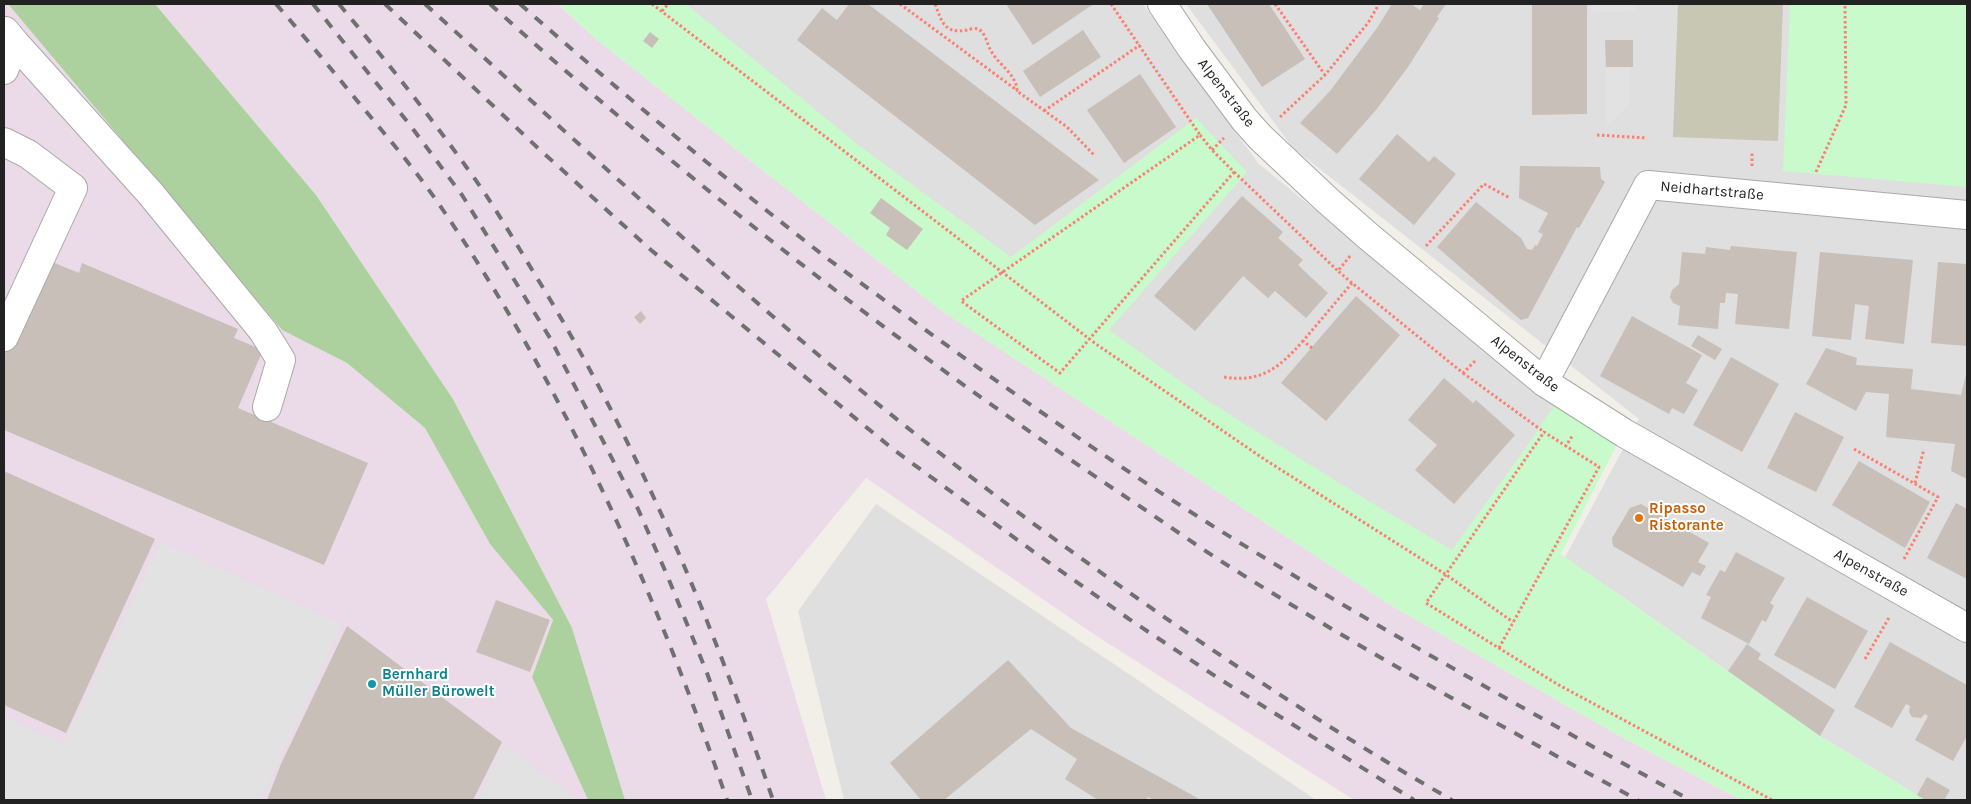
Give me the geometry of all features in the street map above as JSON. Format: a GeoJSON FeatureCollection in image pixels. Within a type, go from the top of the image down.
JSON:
{"type":"FeatureCollection","features":[{"type":"Feature","properties":{"kind":"street","name":"Alpenstraße"},"geometry":{"type":"LineString","coordinates":[[1162,4],[1192,49],[1244,119],[1260,137],[1327,200],[1544,382],[1624,433],[1967,628]]}},
{"type":"Feature","properties":{"kind":"street"},"geometry":{"type":"LineString","coordinates":[[4,70],[9,36]]}},
{"type":"Feature","properties":{"kind":"street"},"geometry":{"type":"LineString","coordinates":[[9,36],[150,193],[264,332],[281,360],[267,407]]}},
{"type":"Feature","properties":{"kind":"street"},"geometry":{"type":"LineString","coordinates":[[4,142],[28,154],[73,188],[4,337]]}},
{"type":"Feature","properties":{"kind":"street","name":"Neidhartstraße"},"geometry":{"type":"LineString","coordinates":[[1544,382],[1648,185],[1967,215]]}},
{"type":"Feature","properties":{"kind":"path"},"geometry":{"type":"LineString","coordinates":[[652,4],[1002,273],[1090,338],[1264,459],[1445,574],[1513,622]]}},
{"type":"Feature","properties":{"kind":"path"},"geometry":{"type":"LineString","coordinates":[[662,11],[668,4]]}},
{"type":"Feature","properties":{"kind":"path"},"geometry":{"type":"LineString","coordinates":[[900,4],[1067,127],[1095,156]]}},
{"type":"Feature","properties":{"kind":"path"},"geometry":{"type":"LineString","coordinates":[[935,4],[943,24],[947,28],[960,31],[976,28],[980,30],[992,53],[1017,83],[1018,91],[1020,92]]}},
{"type":"Feature","properties":{"kind":"path"},"geometry":{"type":"LineString","coordinates":[[1111,4],[1212,150],[1338,271]]}},
{"type":"Feature","properties":{"kind":"path"},"geometry":{"type":"LineString","coordinates":[[1275,4],[1325,75]]}},
{"type":"Feature","properties":{"kind":"path"},"geometry":{"type":"LineString","coordinates":[[1290,107],[1325,75],[1368,23],[1379,4]]}},
{"type":"Feature","properties":{"kind":"path"},"geometry":{"type":"LineString","coordinates":[[1810,200],[1815,174],[1846,105],[1845,4]]}},
{"type":"Feature","properties":{"kind":"path"},"geometry":{"type":"LineString","coordinates":[[1044,111],[1140,45]]}},
{"type":"Feature","properties":{"kind":"path"},"geometry":{"type":"LineString","coordinates":[[1200,135],[961,302],[1060,373],[1234,172]]}},
{"type":"Feature","properties":{"kind":"path"},"geometry":{"type":"LineString","coordinates":[[1597,135],[1647,138]]}},
{"type":"Feature","properties":{"kind":"path"},"geometry":{"type":"LineString","coordinates":[[1406,267],[1484,184],[1510,198]]}},
{"type":"Feature","properties":{"kind":"path"},"geometry":{"type":"LineString","coordinates":[[1224,376],[1241,379],[1267,373],[1285,361],[1352,283],[1463,373],[1544,432],[1599,467],[1499,648]]}},
{"type":"Feature","properties":{"kind":"path"},"geometry":{"type":"LineString","coordinates":[[1463,373],[1495,340]]}},
{"type":"Feature","properties":{"kind":"path"},"geometry":{"type":"LineString","coordinates":[[1303,341],[1312,348]]}},
{"type":"Feature","properties":{"kind":"path"},"geometry":{"type":"LineString","coordinates":[[1544,432],[1426,603],[1557,684],[1772,800]]}},
{"type":"Feature","properties":{"kind":"path"},"geometry":{"type":"LineString","coordinates":[[1854,448],[1938,497],[1865,659]]}},
{"type":"Feature","properties":{"kind":"path"},"geometry":{"type":"LineString","coordinates":[[1915,483],[1924,450]]}},
{"type":"Feature","properties":{"kind":"shaded area"},"geometry":{"type":"Polygon","coordinates":[[[4,4],[8,4],[282,330],[347,363],[425,428],[490,544],[553,620],[532,677],[588,800],[4,800],[4,4]]]}},
{"type":"Feature","properties":{"kind":"shaded area"},"geometry":{"type":"Polygon","coordinates":[[[155,4],[558,4],[597,40],[942,311],[1392,606],[1618,735],[1741,800],[1354,800],[1092,633],[866,478],[766,599],[826,800],[625,800],[572,628],[453,399],[316,195],[155,4]]]}},
{"type":"Feature","properties":{"kind":"shaded area"},"geometry":{"type":"Polygon","coordinates":[[[605,4],[1143,4],[1258,163],[1554,406],[1602,448],[1502,631],[605,4]]]}},
{"type":"Feature","properties":{"kind":"shaded area"},"geometry":{"type":"Polygon","coordinates":[[[1186,4],[1967,4],[1967,800],[1925,800],[1820,736],[1611,589],[1563,561],[1639,419],[1293,148],[1186,4]]]}},
{"type":"Feature","properties":{"kind":"shaded area"},"geometry":{"type":"Polygon","coordinates":[[[1591,4],[1636,4],[1636,11],[1591,13],[1591,4]]]}},
{"type":"Feature","properties":{"kind":"shaded area"},"geometry":{"type":"Polygon","coordinates":[[[1678,4],[1783,4],[1778,141],[1673,137],[1678,4]]]}},
{"type":"Feature","properties":{"kind":"shaded area"},"geometry":{"type":"Polygon","coordinates":[[[1606,67],[1630,67],[1629,104],[1606,127],[1606,67]]]}},
{"type":"Feature","properties":{"kind":"shaded area"},"geometry":{"type":"Polygon","coordinates":[[[876,504],[1316,800],[844,800],[798,611],[876,504]]]}},
{"type":"Feature","properties":{"kind":"shaded area"},"geometry":{"type":"Polygon","coordinates":[[[161,542],[342,624],[261,800],[4,800],[4,717],[64,744],[161,542]]]}},
{"type":"Feature","properties":{"kind":"shaded area"},"geometry":{"type":"Polygon","coordinates":[[[504,744],[577,800],[478,800],[504,744]]]}},
{"type":"Feature","properties":{"kind":"green space"},"geometry":{"type":"Polygon","coordinates":[[[8,4],[155,4],[316,195],[453,399],[572,628],[625,800],[588,800],[532,677],[553,620],[490,544],[425,428],[347,363],[282,330],[8,4]]]}},
{"type":"Feature","properties":{"kind":"green space"},"geometry":{"type":"Polygon","coordinates":[[[559,4],[686,4],[861,147],[1011,257],[1196,118],[1247,172],[1109,330],[1208,401],[1365,499],[1452,550],[1554,406],[1617,444],[1561,554],[1820,736],[1925,800],[1741,800],[1618,735],[1392,606],[942,311],[597,40],[559,4]]]}},
{"type":"Feature","properties":{"kind":"green space"},"geometry":{"type":"Polygon","coordinates":[[[1790,4],[1967,4],[1967,187],[1783,171],[1790,4]]]}},
{"type":"Feature","properties":{"kind":"building"},"geometry":{"type":"Polygon","coordinates":[[[849,4],[868,4],[1099,180],[1035,225],[797,40],[822,8],[837,20],[849,4]]]}},
{"type":"Feature","properties":{"kind":"building"},"geometry":{"type":"Polygon","coordinates":[[[1006,4],[1091,4],[1092,5],[1033,45],[1006,4]]]}},
{"type":"Feature","properties":{"kind":"building"},"geometry":{"type":"Polygon","coordinates":[[[1207,4],[1269,4],[1305,59],[1262,87],[1207,4]]]}},
{"type":"Feature","properties":{"kind":"building"},"geometry":{"type":"Polygon","coordinates":[[[1392,4],[1411,4],[1420,10],[1424,4],[1446,4],[1408,67],[1376,110],[1337,154],[1300,123],[1330,91],[1377,28],[1392,4]]]}},
{"type":"Feature","properties":{"kind":"building"},"geometry":{"type":"Polygon","coordinates":[[[1532,4],[1587,4],[1587,114],[1532,115],[1532,4]]]}},
{"type":"Feature","properties":{"kind":"building"},"geometry":{"type":"Polygon","coordinates":[[[1083,30],[1101,57],[1040,97],[1023,71],[1083,30]]]}},
{"type":"Feature","properties":{"kind":"building"},"geometry":{"type":"Polygon","coordinates":[[[650,32],[659,39],[652,48],[643,41],[650,32]]]}},
{"type":"Feature","properties":{"kind":"building"},"geometry":{"type":"Polygon","coordinates":[[[1605,40],[1633,40],[1633,67],[1606,67],[1605,40]]]}},
{"type":"Feature","properties":{"kind":"building"},"geometry":{"type":"Polygon","coordinates":[[[1140,74],[1176,127],[1124,163],[1087,110],[1140,74]]]}},
{"type":"Feature","properties":{"kind":"building"},"geometry":{"type":"Polygon","coordinates":[[[1397,134],[1429,162],[1434,156],[1456,174],[1414,225],[1359,179],[1397,134]]]}},
{"type":"Feature","properties":{"kind":"building"},"geometry":{"type":"Polygon","coordinates":[[[1520,166],[1600,167],[1601,179],[1605,182],[1579,228],[1577,227],[1528,318],[1521,320],[1437,247],[1476,202],[1521,238],[1527,249],[1532,250],[1535,245],[1537,246],[1543,234],[1538,232],[1548,213],[1519,198],[1520,166]]]}},
{"type":"Feature","properties":{"kind":"building"},"geometry":{"type":"Polygon","coordinates":[[[1242,196],[1283,232],[1278,238],[1303,260],[1298,265],[1328,293],[1306,318],[1275,291],[1268,298],[1243,276],[1195,331],[1154,296],[1242,196]]]}},
{"type":"Feature","properties":{"kind":"building"},"geometry":{"type":"Polygon","coordinates":[[[881,198],[923,229],[907,250],[886,235],[890,228],[870,213],[881,198]]]}},
{"type":"Feature","properties":{"kind":"building"},"geometry":{"type":"Polygon","coordinates":[[[1731,246],[1797,252],[1789,329],[1735,324],[1738,294],[1726,293],[1725,303],[1720,303],[1718,329],[1678,325],[1680,306],[1673,303],[1670,297],[1672,290],[1679,284],[1682,252],[1705,254],[1706,247],[1730,250],[1731,246]]]}},
{"type":"Feature","properties":{"kind":"building"},"geometry":{"type":"Polygon","coordinates":[[[1820,252],[1913,260],[1904,344],[1865,339],[1869,306],[1855,304],[1851,340],[1812,336],[1820,252]]]}},
{"type":"Feature","properties":{"kind":"building"},"geometry":{"type":"Polygon","coordinates":[[[45,259],[79,273],[82,263],[238,329],[234,338],[263,350],[238,408],[368,463],[324,565],[4,430],[4,356],[45,259]]]}},
{"type":"Feature","properties":{"kind":"building"},"geometry":{"type":"Polygon","coordinates":[[[1938,262],[1967,264],[1967,346],[1931,343],[1938,262]]]}},
{"type":"Feature","properties":{"kind":"building"},"geometry":{"type":"Polygon","coordinates":[[[1356,296],[1400,335],[1326,421],[1281,383],[1356,296]]]}},
{"type":"Feature","properties":{"kind":"building"},"geometry":{"type":"Polygon","coordinates":[[[641,311],[646,318],[640,324],[634,317],[641,311]]]}},
{"type":"Feature","properties":{"kind":"building"},"geometry":{"type":"Polygon","coordinates":[[[1632,316],[1702,355],[1686,383],[1698,390],[1684,414],[1672,408],[1669,414],[1600,376],[1632,316]]]}},
{"type":"Feature","properties":{"kind":"building"},"geometry":{"type":"Polygon","coordinates":[[[1698,335],[1722,349],[1715,360],[1691,346],[1698,335]]]}},
{"type":"Feature","properties":{"kind":"building"},"geometry":{"type":"Polygon","coordinates":[[[1826,348],[1857,358],[1856,365],[1913,369],[1911,389],[1961,395],[1967,371],[1967,479],[1951,471],[1955,444],[1886,437],[1889,394],[1866,392],[1856,411],[1806,384],[1826,348]]]}},
{"type":"Feature","properties":{"kind":"building"},"geometry":{"type":"Polygon","coordinates":[[[1731,357],[1779,384],[1742,452],[1693,425],[1731,357]]]}},
{"type":"Feature","properties":{"kind":"building"},"geometry":{"type":"Polygon","coordinates":[[[1444,378],[1473,403],[1476,400],[1515,435],[1454,504],[1415,470],[1437,445],[1408,420],[1444,378]]]}},
{"type":"Feature","properties":{"kind":"building"},"geometry":{"type":"Polygon","coordinates":[[[1795,412],[1844,437],[1816,492],[1767,468],[1795,412]]]}},
{"type":"Feature","properties":{"kind":"building"},"geometry":{"type":"Polygon","coordinates":[[[1859,461],[1930,502],[1905,548],[1832,505],[1859,461]]]}},
{"type":"Feature","properties":{"kind":"building"},"geometry":{"type":"Polygon","coordinates":[[[4,471],[155,539],[66,733],[4,705],[4,471]]]}},
{"type":"Feature","properties":{"kind":"building"},"geometry":{"type":"Polygon","coordinates":[[[1956,503],[1967,509],[1967,579],[1927,558],[1956,503]]]}},
{"type":"Feature","properties":{"kind":"building"},"geometry":{"type":"Polygon","coordinates":[[[1641,504],[1709,543],[1698,562],[1706,566],[1700,576],[1692,572],[1683,587],[1613,546],[1612,538],[1630,508],[1641,504]]]}},
{"type":"Feature","properties":{"kind":"building"},"geometry":{"type":"Polygon","coordinates":[[[1736,552],[1785,578],[1770,603],[1774,606],[1766,622],[1762,620],[1749,644],[1701,618],[1711,597],[1706,595],[1720,570],[1725,572],[1736,552]]]}},
{"type":"Feature","properties":{"kind":"building"},"geometry":{"type":"Polygon","coordinates":[[[1807,597],[1868,631],[1835,689],[1774,655],[1807,597]]]}},
{"type":"Feature","properties":{"kind":"building"},"geometry":{"type":"Polygon","coordinates":[[[496,600],[550,620],[530,672],[476,652],[496,600]]]}},
{"type":"Feature","properties":{"kind":"building","name":"Bernhard Müller Bürowelt"},"geometry":{"type":"Polygon","coordinates":[[[347,626],[502,742],[473,800],[267,800],[281,764],[347,626]]]}},
{"type":"Feature","properties":{"kind":"building"},"geometry":{"type":"Polygon","coordinates":[[[1890,642],[1967,685],[1967,736],[1953,761],[1915,740],[1928,716],[1925,714],[1921,718],[1912,717],[1909,712],[1910,706],[1906,704],[1892,728],[1854,707],[1890,642]]]}},
{"type":"Feature","properties":{"kind":"building"},"geometry":{"type":"Polygon","coordinates":[[[1747,644],[1761,654],[1758,659],[1835,710],[1820,736],[1728,671],[1747,644]]]}},
{"type":"Feature","properties":{"kind":"building"},"geometry":{"type":"Polygon","coordinates":[[[1008,660],[1071,728],[1201,800],[1154,800],[1148,797],[1146,800],[1098,800],[1065,779],[1077,759],[1031,729],[944,800],[921,800],[890,763],[1008,660]]]}},
{"type":"Feature","properties":{"kind":"building"},"geometry":{"type":"Polygon","coordinates":[[[1927,777],[1950,790],[1944,800],[1925,800],[1917,795],[1927,777]]]}},
{"type":"Feature","properties":{"kind":"railway"},"geometry":{"type":"LineString","coordinates":[[276,4],[425,184],[489,281],[531,352],[606,497],[639,572],[671,647],[727,800]]}},
{"type":"Feature","properties":{"kind":"railway"},"geometry":{"type":"LineString","coordinates":[[313,4],[410,125],[462,195],[550,338],[638,509],[667,575],[707,673],[752,800]]}},
{"type":"Feature","properties":{"kind":"railway"},"geometry":{"type":"LineString","coordinates":[[339,4],[412,95],[482,189],[580,352],[644,476],[700,603],[750,733],[773,800]]}},
{"type":"Feature","properties":{"kind":"railway"},"geometry":{"type":"LineString","coordinates":[[385,4],[539,149],[651,250],[894,450],[1129,619],[1218,678],[1414,800]]}},
{"type":"Feature","properties":{"kind":"railway"},"geometry":{"type":"LineString","coordinates":[[425,4],[739,287],[846,378],[925,441],[1046,533],[1205,645],[1344,736],[1452,800]]}},
{"type":"Feature","properties":{"kind":"railway"},"geometry":{"type":"LineString","coordinates":[[490,4],[645,139],[806,268],[888,330],[1055,449],[1211,555],[1284,600],[1435,688],[1638,800]]}},
{"type":"Feature","properties":{"kind":"railway"},"geometry":{"type":"LineString","coordinates":[[520,4],[672,134],[828,259],[1089,445],[1250,549],[1413,646],[1690,800]]}},
{"type":"Feature","properties":{"kind":"place","name":"Ripasso Ristorante"},"geometry":{"type":"Point","coordinates":[1639,518]}},
{"type":"Feature","properties":{"kind":"place","name":"Bernhard Müller Bürowelt"},"geometry":{"type":"Point","coordinates":[372,684]}}]}
